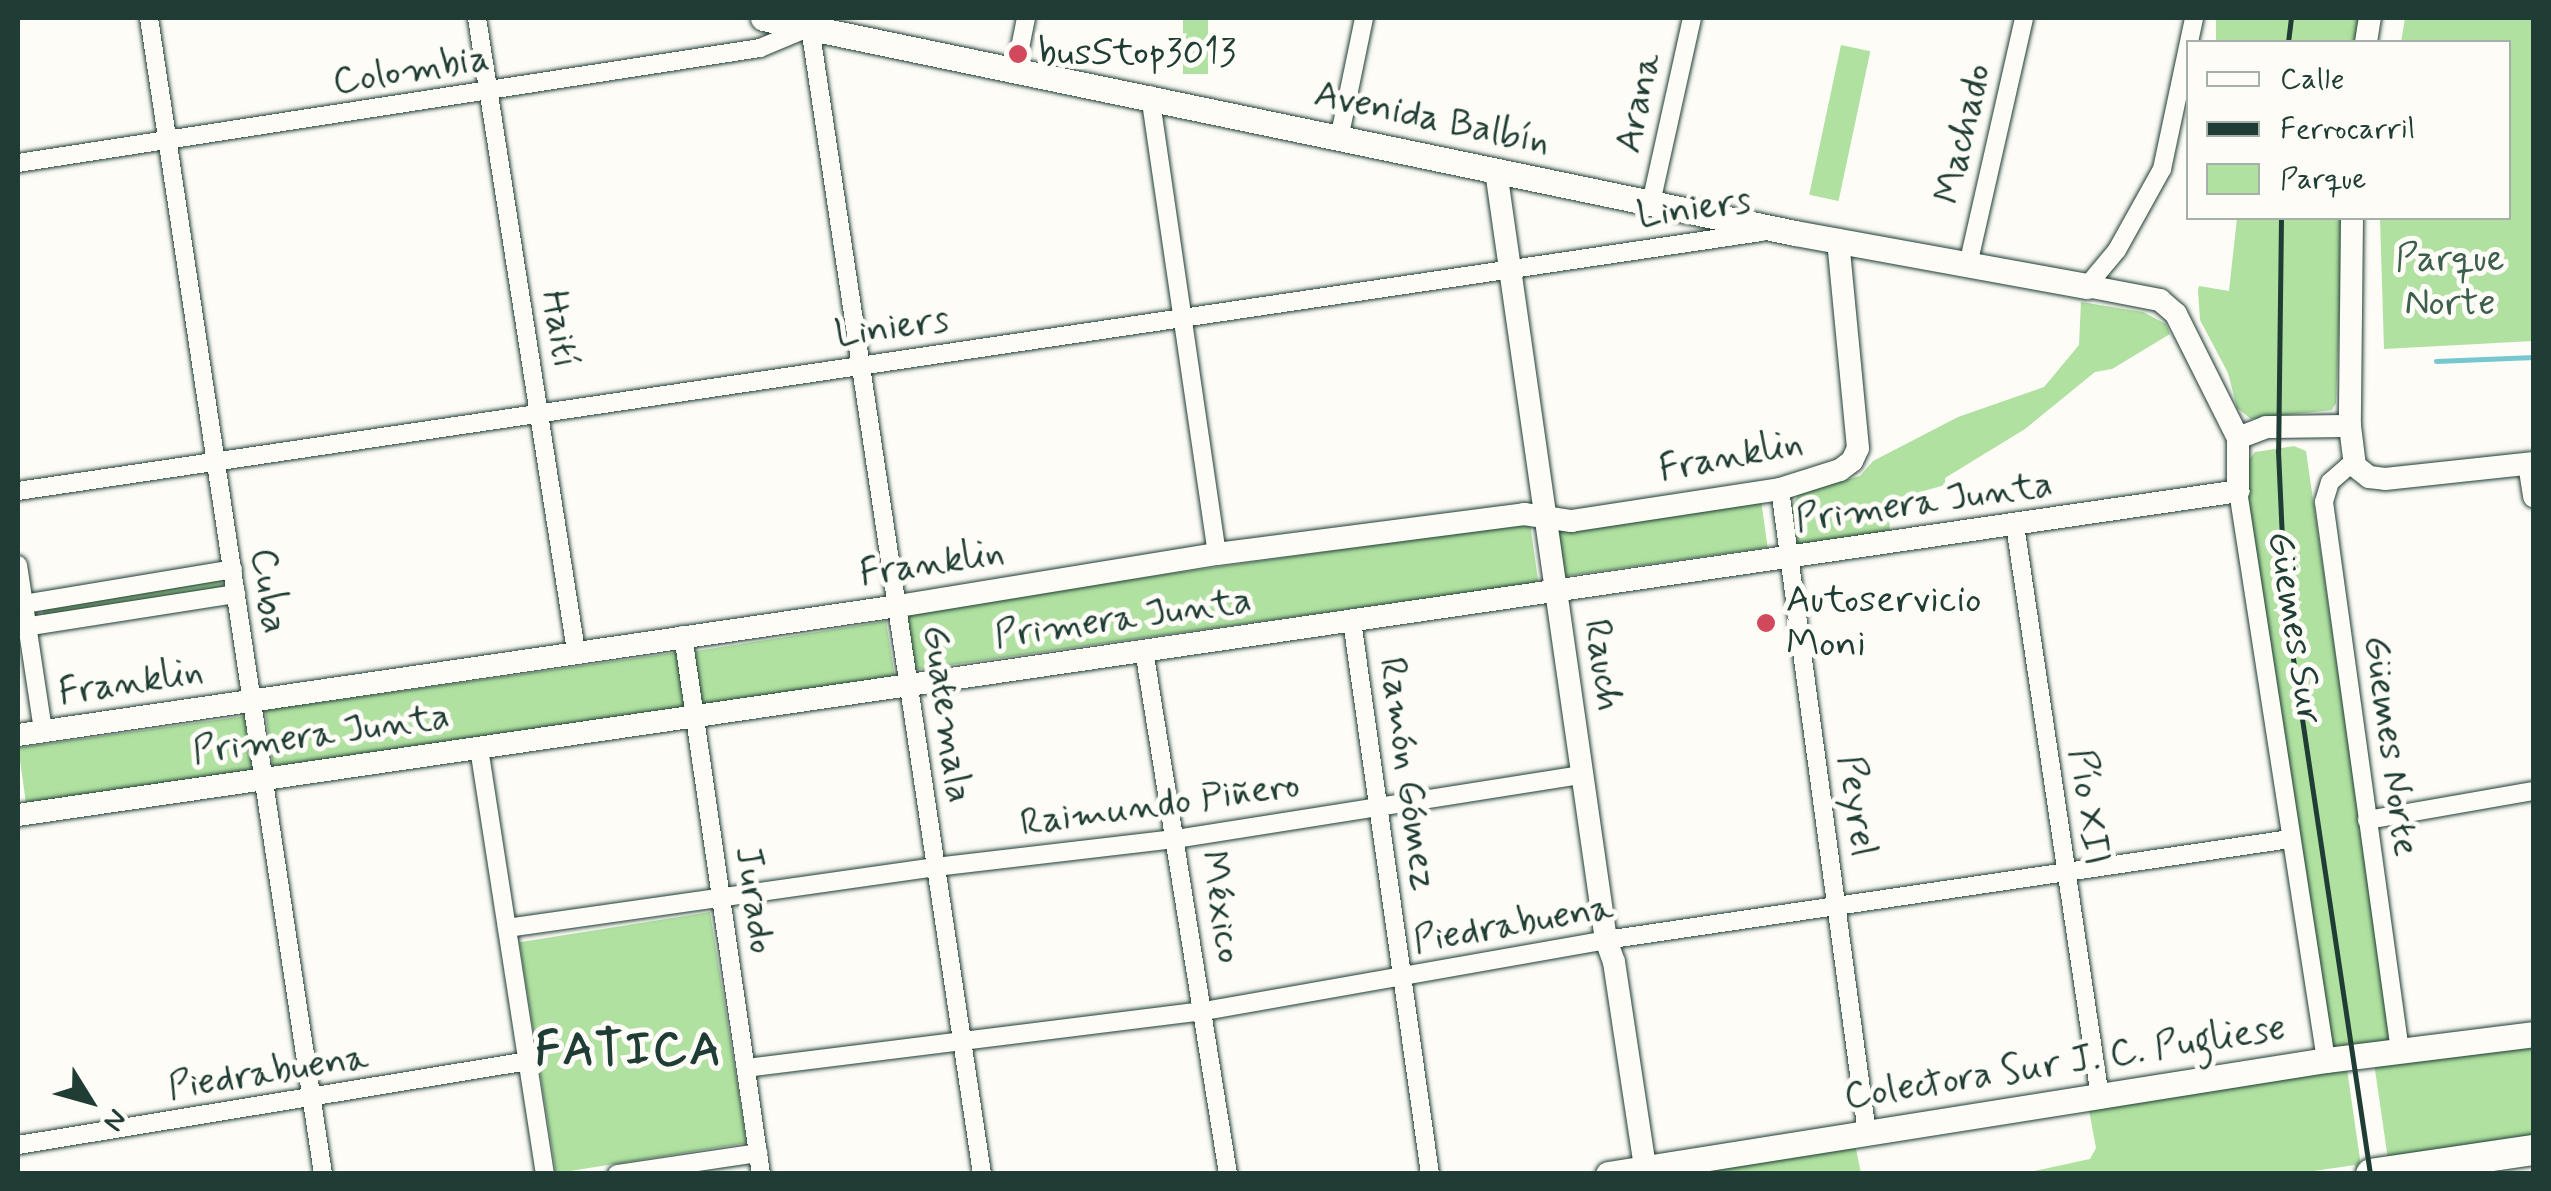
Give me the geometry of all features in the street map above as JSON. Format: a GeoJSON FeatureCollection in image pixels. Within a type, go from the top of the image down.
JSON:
{"type":"FeatureCollection","features":[{"type":"Feature","properties":{"kind":"highway"},"geometry":{"type":"LineString","coordinates":[[2372,1174],[2534,1150]]}},
{"type":"Feature","properties":{"kind":"main road","name":"Avenida Balbín"},"geometry":{"type":"LineString","coordinates":[[763,18],[1150,95],[1776,230],[2087,286]]}},
{"type":"Feature","properties":{"kind":"main road","name":"Colectora Sur J. C. Pugliese"},"geometry":{"type":"LineString","coordinates":[[1608,1174],[1646,1172],[2326,1060],[2534,1034]]}},
{"type":"Feature","properties":{"kind":"street","name":"Cuba"},"geometry":{"type":"LineString","coordinates":[[149,18],[323,1174]]}},
{"type":"Feature","properties":{"kind":"street","name":"Haití"},"geometry":{"type":"LineString","coordinates":[[477,18],[576,651]]}},
{"type":"Feature","properties":{"kind":"street"},"geometry":{"type":"LineString","coordinates":[[1016,68],[1026,18]]}},
{"type":"Feature","properties":{"kind":"street"},"geometry":{"type":"LineString","coordinates":[[1340,139],[1364,18]]}},
{"type":"Feature","properties":{"kind":"street","name":"Arana"},"geometry":{"type":"LineString","coordinates":[[1650,203],[1692,18]]}},
{"type":"Feature","properties":{"kind":"street","name":"Machado"},"geometry":{"type":"LineString","coordinates":[[1968,264],[2024,18]]}},
{"type":"Feature","properties":{"kind":"street","name":"Colombia"},"geometry":{"type":"LineString","coordinates":[[18,162],[760,48],[810,27]]}},
{"type":"Feature","properties":{"kind":"street","name":"Guatemala"},"geometry":{"type":"LineString","coordinates":[[810,27],[982,1174]]}},
{"type":"Feature","properties":{"kind":"street"},"geometry":{"type":"LineString","coordinates":[[2087,286],[2117,250],[2162,169],[2186,56]]}},
{"type":"Feature","properties":{"kind":"street"},"geometry":{"type":"LineString","coordinates":[[1150,95],[1217,554]]}},
{"type":"Feature","properties":{"kind":"street","name":"Rauch"},"geometry":{"type":"LineString","coordinates":[[1496,171],[1606,940],[1614,962],[1646,1172]]}},
{"type":"Feature","properties":{"kind":"street"},"geometry":{"type":"LineString","coordinates":[[2352,220],[2353,462],[2364,475],[2380,479],[2531,464],[2534,496]]}},
{"type":"Feature","properties":{"kind":"street","name":"Liniers"},"geometry":{"type":"LineString","coordinates":[[18,491],[1776,230]]}},
{"type":"Feature","properties":{"kind":"street","name":"Franklin"},"geometry":{"type":"LineString","coordinates":[[18,735],[898,606],[1217,554],[1524,514],[1571,521],[1780,489],[1840,470],[1852,461],[1858,433],[1838,240]]}},
{"type":"Feature","properties":{"kind":"street","name":"Güemes Sur"},"geometry":{"type":"LineString","coordinates":[[2087,286],[2146,296],[2171,307],[2246,437],[2238,491],[2326,1060]]}},
{"type":"Feature","properties":{"kind":"street"},"geometry":{"type":"LineString","coordinates":[[2246,437],[2267,442],[2294,440],[2310,430],[2350,426]]}},
{"type":"Feature","properties":{"kind":"street","name":"Güemes Norte"},"geometry":{"type":"LineString","coordinates":[[2353,462],[2330,482],[2324,502],[2400,1051]]}},
{"type":"Feature","properties":{"kind":"street","name":"Peyrel"},"geometry":{"type":"LineString","coordinates":[[1780,489],[1868,1133]]}},
{"type":"Feature","properties":{"kind":"street","name":"Primera Junta"},"geometry":{"type":"LineString","coordinates":[[18,815],[2238,491]]}},
{"type":"Feature","properties":{"kind":"street","name":"Pío XII"},"geometry":{"type":"LineString","coordinates":[[2016,526],[2100,1097]]}},
{"type":"Feature","properties":{"kind":"street"},"geometry":{"type":"LineString","coordinates":[[18,565],[23,627],[43,731]]}},
{"type":"Feature","properties":{"kind":"street"},"geometry":{"type":"LineString","coordinates":[[21,604],[233,569]]}},
{"type":"Feature","properties":{"kind":"street"},"geometry":{"type":"LineString","coordinates":[[23,627],[236,594]]}},
{"type":"Feature","properties":{"kind":"street","name":"Ramón Gómez"},"geometry":{"type":"LineString","coordinates":[[1352,621],[1430,1174]]}},
{"type":"Feature","properties":{"kind":"street","name":"Jurado"},"geometry":{"type":"LineString","coordinates":[[683,635],[761,1174]]}},
{"type":"Feature","properties":{"kind":"street","name":"México"},"geometry":{"type":"LineString","coordinates":[[1144,650],[1228,1174]]}},
{"type":"Feature","properties":{"kind":"street"},"geometry":{"type":"LineString","coordinates":[[480,748],[545,1174]]}},
{"type":"Feature","properties":{"kind":"street","name":"Raimundo Piñero"},"geometry":{"type":"LineString","coordinates":[[508,928],[936,867],[1176,839],[1582,775]]}},
{"type":"Feature","properties":{"kind":"street"},"geometry":{"type":"LineString","coordinates":[[2367,820],[2534,791]]}},
{"type":"Feature","properties":{"kind":"street","name":"Piedrabuena"},"geometry":{"type":"LineString","coordinates":[[746,1068],[1204,1011],[1606,940],[2290,839]]}},
{"type":"Feature","properties":{"kind":"street","name":"Piedrabuena"},"geometry":{"type":"LineString","coordinates":[[18,1145],[313,1100],[528,1061]]}},
{"type":"Feature","properties":{"kind":"street"},"geometry":{"type":"LineString","coordinates":[[617,1174],[758,1153]]}},
{"type":"Feature","properties":{"kind":"green space"},"geometry":{"type":"Polygon","coordinates":[[[1183,18],[1208,18],[1208,74],[1183,74],[1183,18]]]}},
{"type":"Feature","properties":{"kind":"green space"},"geometry":{"type":"Polygon","coordinates":[[[2216,18],[2363,18],[2363,40],[2216,40],[2216,18]]]}},
{"type":"Feature","properties":{"kind":"green space","name":"Parque Norte"},"geometry":{"type":"Polygon","coordinates":[[[2405,18],[2533,18],[2533,341],[2384,349],[2380,220],[2511,220],[2511,40],[2401,40],[2405,18]]]}},
{"type":"Feature","properties":{"kind":"green space"},"geometry":{"type":"Polygon","coordinates":[[[1841,45],[1870,51],[1839,201],[1809,195],[1841,45]]]}},
{"type":"Feature","properties":{"kind":"green space"},"geometry":{"type":"Polygon","coordinates":[[[2237,220],[2343,220],[2336,403],[2332,410],[2251,419],[2237,408],[2228,373],[2200,320],[2198,290],[2199,286],[2229,291],[2237,220]]]}},
{"type":"Feature","properties":{"kind":"green space"},"geometry":{"type":"Polygon","coordinates":[[[2081,302],[2143,312],[2166,324],[2170,334],[2112,369],[2095,372],[2025,429],[1945,478],[1945,485],[1888,501],[1890,531],[1798,545],[1789,511],[1799,493],[1860,476],[1873,461],[1958,417],[2044,387],[2079,345],[2081,302]]]}},
{"type":"Feature","properties":{"kind":"green space"},"geometry":{"type":"Polygon","coordinates":[[[2294,446],[2306,451],[2390,1031],[2388,1042],[2332,1051],[2246,491],[2247,462],[2255,452],[2294,446]]]}},
{"type":"Feature","properties":{"kind":"green space"},"geometry":{"type":"Polygon","coordinates":[[[1761,500],[1768,548],[1559,577],[1552,529],[1761,500]]]}},
{"type":"Feature","properties":{"kind":"green space"},"geometry":{"type":"Polygon","coordinates":[[[1530,523],[1538,582],[914,670],[906,611],[1530,523]]]}},
{"type":"Feature","properties":{"kind":"green space"},"geometry":{"type":"Polygon","coordinates":[[[221,579],[223,591],[44,619],[42,607],[221,579]]]}},
{"type":"Feature","properties":{"kind":"green space"},"geometry":{"type":"Polygon","coordinates":[[[886,621],[895,677],[702,708],[693,652],[886,621]]]}},
{"type":"Feature","properties":{"kind":"green space"},"geometry":{"type":"Polygon","coordinates":[[[679,652],[687,708],[273,767],[265,710],[679,652]]]}},
{"type":"Feature","properties":{"kind":"green space"},"geometry":{"type":"Polygon","coordinates":[[[245,716],[253,773],[26,805],[18,748],[245,716]]]}},
{"type":"Feature","properties":{"kind":"green space"},"geometry":{"type":"Polygon","coordinates":[[[710,912],[747,1143],[556,1173],[519,942],[710,912]]]}},
{"type":"Feature","properties":{"kind":"green space"},"geometry":{"type":"Polygon","coordinates":[[[2533,1040],[2533,1136],[2390,1173],[2374,1063],[2533,1040]]]}},
{"type":"Feature","properties":{"kind":"green space"},"geometry":{"type":"Polygon","coordinates":[[[2347,1069],[2362,1173],[2357,1173],[2355,1165],[2293,1174],[2020,1174],[2090,1159],[2096,1148],[2088,1105],[2347,1069]]]}},
{"type":"Feature","properties":{"kind":"green space"},"geometry":{"type":"Polygon","coordinates":[[[1855,1144],[1861,1173],[1679,1174],[1855,1144]]]}},
{"type":"Feature","properties":{"kind":"waterway"},"geometry":{"type":"LineString","coordinates":[[2436,361],[2534,357]]}},
{"type":"Feature","properties":{"kind":"railway"},"geometry":{"type":"LineString","coordinates":[[2288,40],[2291,18]]}},
{"type":"Feature","properties":{"kind":"railway"},"geometry":{"type":"LineString","coordinates":[[2281,220],[2278,451],[2285,605],[2370,1174]]}},
{"type":"Feature","properties":{"kind":"place","name":"busStop3013"},"geometry":{"type":"Point","coordinates":[1018,54]}},
{"type":"Feature","properties":{"kind":"place","name":"Autoservicio Moni"},"geometry":{"type":"Point","coordinates":[1766,623]}},
{"type":"Feature","properties":{"kind":"district","name":"FATICA"},"geometry":{"type":"Point","coordinates":[629,1051]}}]}
